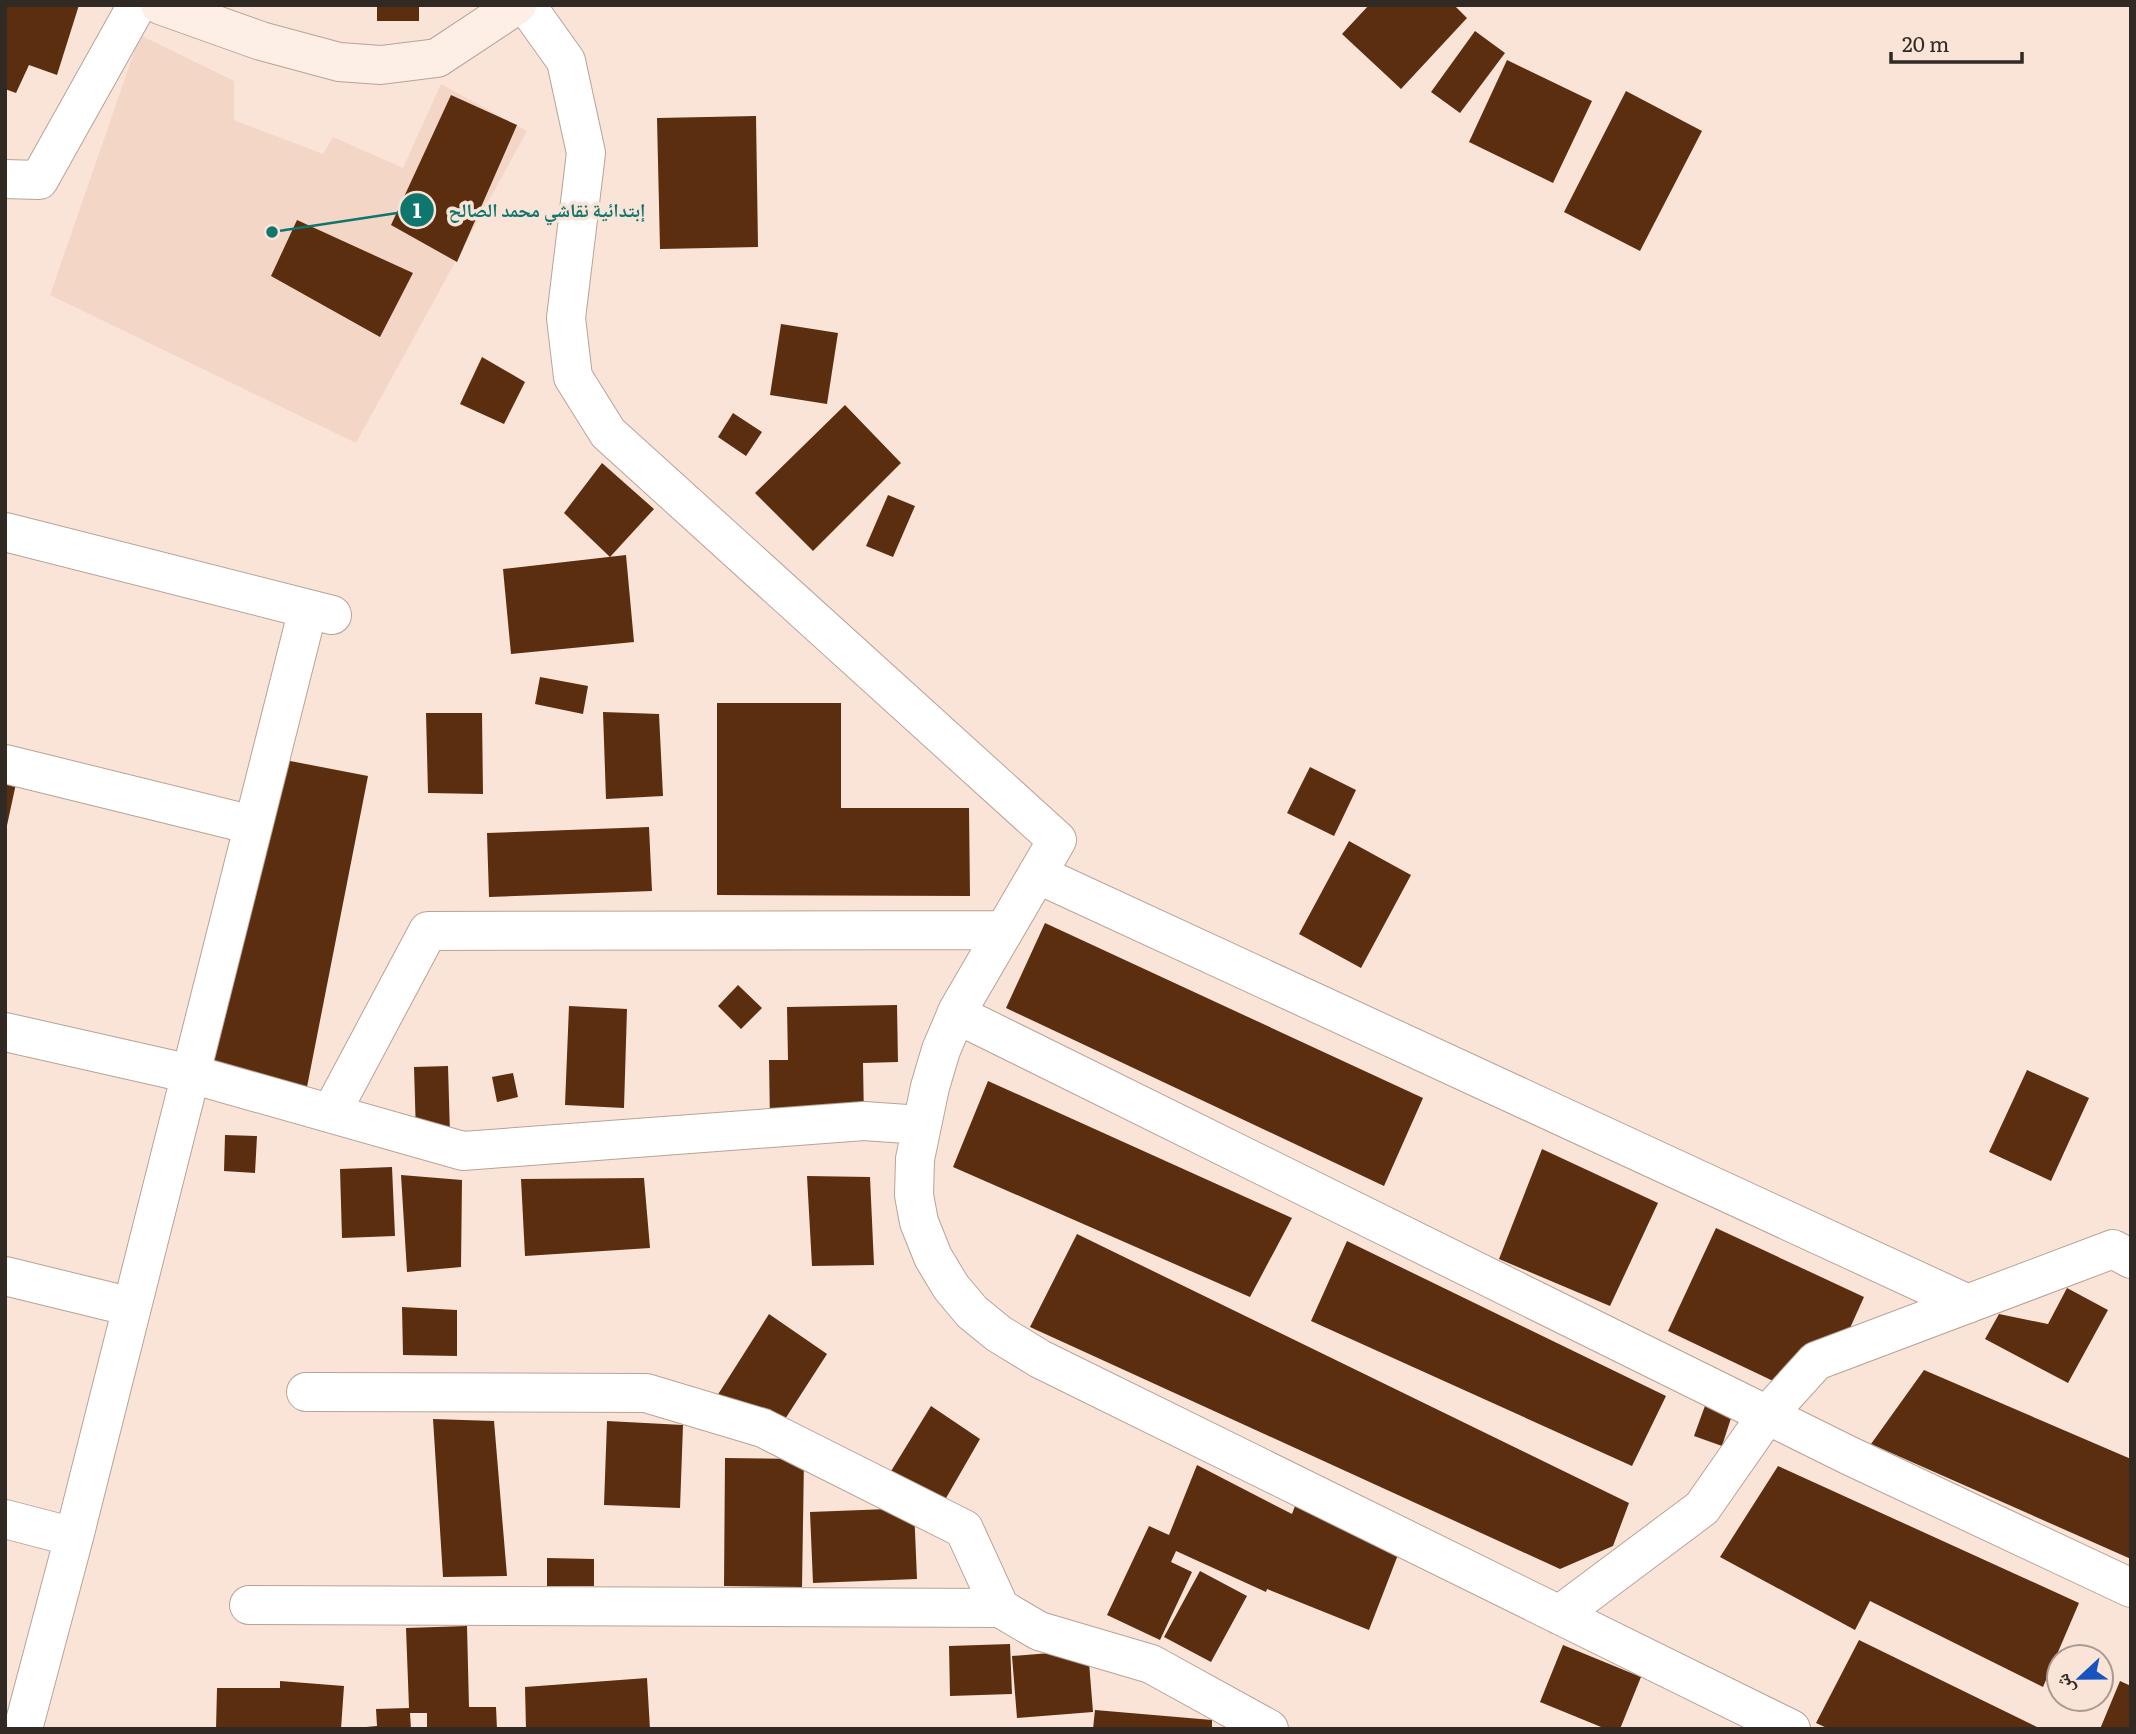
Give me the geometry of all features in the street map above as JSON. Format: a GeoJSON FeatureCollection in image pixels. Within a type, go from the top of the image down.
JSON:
{"type":"FeatureCollection","features":[{"type":"Feature","properties":{"kind":"main road"},"geometry":{"type":"LineString","coordinates":[[160,5],[251,38],[339,62],[381,65],[437,58],[517,5]]}},
{"type":"Feature","properties":{"kind":"street"},"geometry":{"type":"LineString","coordinates":[[5,179],[39,180],[137,5]]}},
{"type":"Feature","properties":{"kind":"street"},"geometry":{"type":"LineString","coordinates":[[526,5],[566,61],[586,153],[566,318],[573,377],[608,433],[1057,840],[956,1014],[941,1050],[921,1125],[915,1159],[914,1195],[919,1223],[933,1257],[951,1287],[972,1312],[999,1334],[1040,1359],[1791,1729]]}},
{"type":"Feature","properties":{"kind":"street"},"geometry":{"type":"LineString","coordinates":[[5,532],[320,612],[253,825],[23,1729]]}},
{"type":"Feature","properties":{"kind":"street"},"geometry":{"type":"LineString","coordinates":[[5,764],[253,825]]}},
{"type":"Feature","properties":{"kind":"street"},"geometry":{"type":"LineString","coordinates":[[1037,874],[1968,1304]]}},
{"type":"Feature","properties":{"kind":"street"},"geometry":{"type":"LineString","coordinates":[[331,1113],[428,931],[1004,930]]}},
{"type":"Feature","properties":{"kind":"street"},"geometry":{"type":"LineString","coordinates":[[956,1014],[1767,1415],[2131,1588]]}},
{"type":"Feature","properties":{"kind":"street"},"geometry":{"type":"LineString","coordinates":[[5,1032],[191,1074],[463,1151],[864,1121],[921,1125]]}},
{"type":"Feature","properties":{"kind":"street"},"geometry":{"type":"LineString","coordinates":[[1559,1615],[1702,1507],[1767,1415],[1816,1361],[2113,1250],[2131,1259]]}},
{"type":"Feature","properties":{"kind":"street"},"geometry":{"type":"LineString","coordinates":[[5,1276],[132,1307]]}},
{"type":"Feature","properties":{"kind":"street"},"geometry":{"type":"LineString","coordinates":[[306,1392],[646,1393],[763,1429],[964,1529],[1000,1608]]}},
{"type":"Feature","properties":{"kind":"street"},"geometry":{"type":"LineString","coordinates":[[5,1519],[74,1537]]}},
{"type":"Feature","properties":{"kind":"street"},"geometry":{"type":"LineString","coordinates":[[249,1605],[1000,1608],[1039,1631],[1151,1664],[1264,1728]]}},
{"type":"Feature","properties":{"kind":"shaded area"},"geometry":{"type":"Polygon","coordinates":[[[140,35],[234,81],[234,120],[323,154],[333,137],[403,168],[441,84],[527,131],[356,443],[50,295],[140,35]]]}},
{"type":"Feature","properties":{"kind":"building"},"geometry":{"type":"Polygon","coordinates":[[[5,5],[79,5],[57,75],[29,65],[16,93],[5,89],[5,5]]]}},
{"type":"Feature","properties":{"kind":"building"},"geometry":{"type":"Polygon","coordinates":[[[377,5],[419,5],[419,21],[377,21],[377,5]]]}},
{"type":"Feature","properties":{"kind":"building"},"geometry":{"type":"Polygon","coordinates":[[[1369,5],[1454,5],[1467,18],[1401,89],[1342,34],[1369,5]]]}},
{"type":"Feature","properties":{"kind":"building"},"geometry":{"type":"Polygon","coordinates":[[[1475,31],[1505,53],[1460,113],[1431,92],[1475,31]]]}},
{"type":"Feature","properties":{"kind":"building"},"geometry":{"type":"Polygon","coordinates":[[[1507,60],[1592,101],[1553,183],[1469,142],[1507,60]]]}},
{"type":"Feature","properties":{"kind":"building"},"geometry":{"type":"Polygon","coordinates":[[[1626,91],[1702,131],[1640,251],[1564,212],[1626,91]]]}},
{"type":"Feature","properties":{"kind":"building"},"geometry":{"type":"Polygon","coordinates":[[[451,95],[517,125],[457,262],[391,225],[451,95]]]}},
{"type":"Feature","properties":{"kind":"building"},"geometry":{"type":"Polygon","coordinates":[[[756,116],[758,247],[660,249],[657,118],[756,116]]]}},
{"type":"Feature","properties":{"kind":"building"},"geometry":{"type":"Polygon","coordinates":[[[297,220],[413,273],[380,337],[271,276],[297,220]]]}},
{"type":"Feature","properties":{"kind":"building"},"geometry":{"type":"Polygon","coordinates":[[[781,324],[838,333],[827,404],[770,395],[781,324]]]}},
{"type":"Feature","properties":{"kind":"building"},"geometry":{"type":"Polygon","coordinates":[[[482,357],[525,382],[504,424],[460,404],[482,357]]]}},
{"type":"Feature","properties":{"kind":"building"},"geometry":{"type":"Polygon","coordinates":[[[845,405],[901,463],[813,551],[755,493],[845,405]]]}},
{"type":"Feature","properties":{"kind":"building"},"geometry":{"type":"Polygon","coordinates":[[[733,413],[762,432],[746,456],[718,437],[733,413]]]}},
{"type":"Feature","properties":{"kind":"building"},"geometry":{"type":"Polygon","coordinates":[[[602,463],[654,509],[610,557],[564,513],[602,463]]]}},
{"type":"Feature","properties":{"kind":"building"},"geometry":{"type":"Polygon","coordinates":[[[888,495],[915,506],[893,557],[866,546],[888,495]]]}},
{"type":"Feature","properties":{"kind":"building"},"geometry":{"type":"Polygon","coordinates":[[[626,555],[634,642],[511,654],[503,569],[626,555]]]}},
{"type":"Feature","properties":{"kind":"building"},"geometry":{"type":"Polygon","coordinates":[[[540,677],[588,686],[583,714],[535,704],[540,677]]]}},
{"type":"Feature","properties":{"kind":"building"},"geometry":{"type":"Polygon","coordinates":[[[717,703],[841,703],[841,808],[969,808],[970,896],[717,895],[717,703]]]}},
{"type":"Feature","properties":{"kind":"building"},"geometry":{"type":"Polygon","coordinates":[[[603,712],[659,714],[663,796],[606,799],[603,712]]]}},
{"type":"Feature","properties":{"kind":"building"},"geometry":{"type":"Polygon","coordinates":[[[426,713],[482,713],[483,794],[428,793],[426,713]]]}},
{"type":"Feature","properties":{"kind":"building"},"geometry":{"type":"Polygon","coordinates":[[[285,760],[368,776],[307,1087],[211,1064],[285,760]]]}},
{"type":"Feature","properties":{"kind":"building"},"geometry":{"type":"Polygon","coordinates":[[[1310,767],[1356,790],[1334,836],[1287,813],[1310,767]]]}},
{"type":"Feature","properties":{"kind":"building"},"geometry":{"type":"Polygon","coordinates":[[[5,777],[17,779],[6,830],[5,830],[5,777]]]}},
{"type":"Feature","properties":{"kind":"building"},"geometry":{"type":"Polygon","coordinates":[[[649,827],[652,891],[489,897],[487,833],[649,827]]]}},
{"type":"Feature","properties":{"kind":"building"},"geometry":{"type":"Polygon","coordinates":[[[1349,841],[1411,875],[1361,968],[1299,934],[1349,841]]]}},
{"type":"Feature","properties":{"kind":"building"},"geometry":{"type":"Polygon","coordinates":[[[1045,923],[1423,1098],[1384,1186],[1006,1008],[1045,923]]]}},
{"type":"Feature","properties":{"kind":"building"},"geometry":{"type":"Polygon","coordinates":[[[738,985],[762,1008],[741,1029],[718,1006],[738,985]]]}},
{"type":"Feature","properties":{"kind":"building"},"geometry":{"type":"Polygon","coordinates":[[[897,1005],[898,1062],[863,1063],[864,1121],[770,1122],[769,1060],[788,1060],[787,1007],[897,1005]]]}},
{"type":"Feature","properties":{"kind":"building"},"geometry":{"type":"Polygon","coordinates":[[[569,1006],[627,1009],[624,1108],[565,1105],[569,1006]]]}},
{"type":"Feature","properties":{"kind":"building"},"geometry":{"type":"Polygon","coordinates":[[[448,1066],[450,1134],[416,1135],[414,1067],[448,1066]]]}},
{"type":"Feature","properties":{"kind":"building"},"geometry":{"type":"Polygon","coordinates":[[[2027,1070],[2089,1098],[2051,1181],[1989,1152],[2027,1070]]]}},
{"type":"Feature","properties":{"kind":"building"},"geometry":{"type":"Polygon","coordinates":[[[513,1073],[518,1097],[497,1102],[492,1077],[513,1073]]]}},
{"type":"Feature","properties":{"kind":"building"},"geometry":{"type":"Polygon","coordinates":[[[988,1081],[1292,1218],[1250,1297],[953,1167],[988,1081]]]}},
{"type":"Feature","properties":{"kind":"building"},"geometry":{"type":"Polygon","coordinates":[[[225,1135],[257,1136],[255,1173],[224,1171],[225,1135]]]}},
{"type":"Feature","properties":{"kind":"building"},"geometry":{"type":"Polygon","coordinates":[[[1542,1149],[1658,1203],[1610,1306],[1499,1259],[1542,1149]]]}},
{"type":"Feature","properties":{"kind":"building"},"geometry":{"type":"Polygon","coordinates":[[[392,1167],[395,1236],[342,1238],[340,1169],[392,1167]]]}},
{"type":"Feature","properties":{"kind":"building"},"geometry":{"type":"Polygon","coordinates":[[[401,1175],[462,1180],[461,1267],[407,1272],[401,1175]]]}},
{"type":"Feature","properties":{"kind":"building"},"geometry":{"type":"Polygon","coordinates":[[[807,1176],[870,1177],[874,1265],[812,1266],[807,1176]]]}},
{"type":"Feature","properties":{"kind":"building"},"geometry":{"type":"Polygon","coordinates":[[[644,1178],[650,1248],[525,1256],[521,1179],[644,1178]]]}},
{"type":"Feature","properties":{"kind":"building"},"geometry":{"type":"Polygon","coordinates":[[[1716,1228],[1864,1297],[1846,1337],[1788,1388],[1668,1331],[1716,1228]]]}},
{"type":"Feature","properties":{"kind":"building"},"geometry":{"type":"Polygon","coordinates":[[[1077,1234],[1629,1503],[1613,1546],[1560,1569],[1030,1327],[1077,1234]]]}},
{"type":"Feature","properties":{"kind":"building"},"geometry":{"type":"Polygon","coordinates":[[[1347,1241],[1666,1396],[1632,1466],[1311,1321],[1347,1241]]]}},
{"type":"Feature","properties":{"kind":"building"},"geometry":{"type":"Polygon","coordinates":[[[2067,1288],[2108,1310],[2068,1383],[1985,1339],[1999,1314],[2048,1324],[2067,1288]]]}},
{"type":"Feature","properties":{"kind":"building"},"geometry":{"type":"Polygon","coordinates":[[[402,1307],[457,1310],[457,1356],[403,1355],[402,1307]]]}},
{"type":"Feature","properties":{"kind":"building"},"geometry":{"type":"Polygon","coordinates":[[[769,1314],[827,1354],[778,1430],[717,1396],[769,1314]]]}},
{"type":"Feature","properties":{"kind":"building"},"geometry":{"type":"Polygon","coordinates":[[[1924,1370],[2131,1459],[2131,1559],[1871,1444],[1924,1370]]]}},
{"type":"Feature","properties":{"kind":"building"},"geometry":{"type":"Polygon","coordinates":[[[1706,1403],[1733,1412],[1722,1446],[1694,1436],[1706,1403]]]}},
{"type":"Feature","properties":{"kind":"building"},"geometry":{"type":"Polygon","coordinates":[[[931,1406],[980,1439],[938,1512],[885,1481],[931,1406]]]}},
{"type":"Feature","properties":{"kind":"building"},"geometry":{"type":"Polygon","coordinates":[[[433,1419],[494,1421],[507,1576],[443,1577],[433,1419]]]}},
{"type":"Feature","properties":{"kind":"building"},"geometry":{"type":"Polygon","coordinates":[[[607,1421],[683,1425],[680,1508],[604,1505],[607,1421]]]}},
{"type":"Feature","properties":{"kind":"building"},"geometry":{"type":"Polygon","coordinates":[[[725,1458],[804,1459],[802,1587],[724,1586],[725,1458]]]}},
{"type":"Feature","properties":{"kind":"building"},"geometry":{"type":"Polygon","coordinates":[[[1197,1465],[1292,1514],[1295,1506],[1401,1547],[1369,1630],[1267,1589],[1266,1592],[1176,1551],[1171,1562],[1192,1572],[1160,1640],[1107,1615],[1149,1526],[1169,1535],[1197,1465]]]}},
{"type":"Feature","properties":{"kind":"building"},"geometry":{"type":"Polygon","coordinates":[[[1778,1466],[2079,1603],[2062,1643],[2045,1643],[2043,1687],[1870,1601],[1855,1630],[1720,1557],[1778,1466]]]}},
{"type":"Feature","properties":{"kind":"building"},"geometry":{"type":"Polygon","coordinates":[[[914,1508],[917,1579],[813,1583],[810,1512],[914,1508]]]}},
{"type":"Feature","properties":{"kind":"building"},"geometry":{"type":"Polygon","coordinates":[[[547,1558],[594,1559],[594,1586],[547,1586],[547,1558]]]}},
{"type":"Feature","properties":{"kind":"building"},"geometry":{"type":"Polygon","coordinates":[[[1200,1571],[1247,1596],[1211,1662],[1164,1637],[1200,1571]]]}},
{"type":"Feature","properties":{"kind":"building"},"geometry":{"type":"Polygon","coordinates":[[[467,1626],[469,1707],[496,1707],[497,1729],[427,1729],[427,1713],[410,1713],[411,1729],[366,1729],[377,1726],[376,1709],[409,1708],[406,1628],[467,1626]]]}},
{"type":"Feature","properties":{"kind":"building"},"geometry":{"type":"Polygon","coordinates":[[[1859,1640],[2041,1729],[1829,1729],[1816,1723],[1859,1640]]]}},
{"type":"Feature","properties":{"kind":"building"},"geometry":{"type":"Polygon","coordinates":[[[1010,1644],[1012,1694],[950,1696],[949,1646],[1010,1644]]]}},
{"type":"Feature","properties":{"kind":"building"},"geometry":{"type":"Polygon","coordinates":[[[1563,1645],[1641,1677],[1620,1729],[1606,1729],[1540,1702],[1563,1645]]]}},
{"type":"Feature","properties":{"kind":"building"},"geometry":{"type":"Polygon","coordinates":[[[1088,1650],[1093,1712],[1017,1718],[1012,1656],[1088,1650]]]}},
{"type":"Feature","properties":{"kind":"building"},"geometry":{"type":"Polygon","coordinates":[[[647,1678],[650,1729],[526,1729],[525,1687],[647,1678]]]}},
{"type":"Feature","properties":{"kind":"building"},"geometry":{"type":"Polygon","coordinates":[[[280,1681],[344,1686],[341,1729],[216,1729],[217,1688],[280,1688],[280,1681]]]}},
{"type":"Feature","properties":{"kind":"building"},"geometry":{"type":"Polygon","coordinates":[[[2120,1681],[2131,1686],[2131,1729],[2100,1729],[2107,1713],[2115,1713],[2115,1693],[2120,1681]]]}},
{"type":"Feature","properties":{"kind":"building"},"geometry":{"type":"Polygon","coordinates":[[[1095,1710],[1212,1720],[1212,1729],[1093,1729],[1095,1710]]]}},
{"type":"Feature","properties":{"kind":"place","name":"إبتدائية نقاشي محمد الصالح"},"geometry":{"type":"Point","coordinates":[272,232]}}]}
